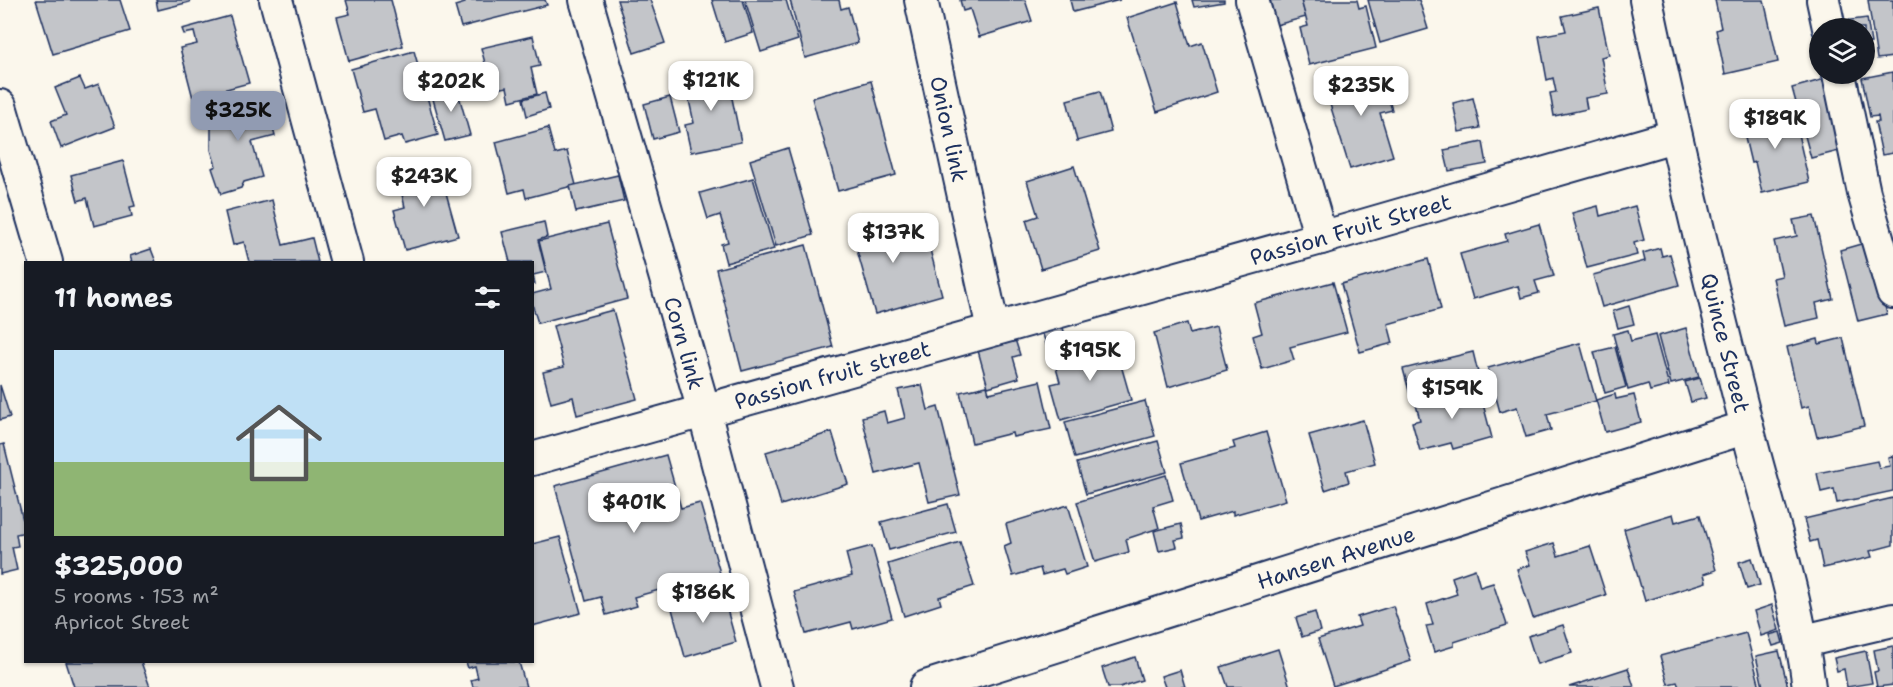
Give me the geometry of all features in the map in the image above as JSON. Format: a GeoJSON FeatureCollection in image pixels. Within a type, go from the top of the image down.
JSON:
{"type":"FeatureCollection","features":[{"type":"Feature","properties":{"kind":"street"},"geometry":{"type":"LineString","coordinates":[[276,0],[347,261]]}},
{"type":"Feature","properties":{"kind":"street","name":"Corn link"},"geometry":{"type":"LineString","coordinates":[[586,0],[704,411],[777,687]]}},
{"type":"Feature","properties":{"kind":"street","name":"Onion link"},"geometry":{"type":"LineString","coordinates":[[921,0],[993,329]]}},
{"type":"Feature","properties":{"kind":"street"},"geometry":{"type":"LineString","coordinates":[[1252,0],[1321,238]]}},
{"type":"Feature","properties":{"kind":"street","name":"Quince Street"},"geometry":{"type":"LineString","coordinates":[[1646,0],[1674,136],[1747,427],[1804,641],[1809,687]]}},
{"type":"Feature","properties":{"kind":"street"},"geometry":{"type":"LineString","coordinates":[[1823,0],[1827,18]]}},
{"type":"Feature","properties":{"kind":"street"},"geometry":{"type":"LineString","coordinates":[[1841,84],[1864,193],[1893,292]]}},
{"type":"Feature","properties":{"kind":"street"},"geometry":{"type":"LineString","coordinates":[[0,106],[46,261]]}},
{"type":"Feature","properties":{"kind":"street","name":"Passion Fruit Street"},"geometry":{"type":"LineString","coordinates":[[1028,320],[1674,136]]}},
{"type":"Feature","properties":{"kind":"street","name":"Passion fruit street"},"geometry":{"type":"LineString","coordinates":[[534,458],[1028,320]]}},
{"type":"Feature","properties":{"kind":"street","name":"Hansen Avenue"},"geometry":{"type":"LineString","coordinates":[[927,687],[1747,427]]}},
{"type":"Feature","properties":{"kind":"street"},"geometry":{"type":"LineString","coordinates":[[1804,641],[1893,620]]}},
{"type":"Feature","properties":{"kind":"building"},"geometry":{"type":"Polygon","coordinates":[[[36,0],[120,0],[130,31],[53,54],[36,0]]]}},
{"type":"Feature","properties":{"kind":"building"},"geometry":{"type":"Polygon","coordinates":[[[156,0],[190,0],[190,2],[158,10],[156,0]]]}},
{"type":"Feature","properties":{"kind":"building"},"geometry":{"type":"Polygon","coordinates":[[[346,0],[391,0],[403,46],[349,61],[337,17],[350,14],[346,0]]]}},
{"type":"Feature","properties":{"kind":"building"},"geometry":{"type":"Polygon","coordinates":[[[464,0],[545,0],[547,5],[461,27],[455,6],[465,3],[464,0]]]}},
{"type":"Feature","properties":{"kind":"building"},"geometry":{"type":"Polygon","coordinates":[[[617,0],[650,0],[665,43],[634,53],[617,0]]]}},
{"type":"Feature","properties":{"kind":"building"},"geometry":{"type":"Polygon","coordinates":[[[712,0],[743,0],[753,33],[725,42],[712,0]]]}},
{"type":"Feature","properties":{"kind":"building"},"geometry":{"type":"Polygon","coordinates":[[[745,0],[786,0],[798,40],[761,52],[745,0]]]}},
{"type":"Feature","properties":{"kind":"building"},"geometry":{"type":"Polygon","coordinates":[[[790,0],[839,0],[841,9],[848,7],[858,43],[805,58],[790,0]]]}},
{"type":"Feature","properties":{"kind":"building"},"geometry":{"type":"Polygon","coordinates":[[[960,0],[1025,0],[1032,21],[979,37],[970,9],[963,11],[960,0]]]}},
{"type":"Feature","properties":{"kind":"building"},"geometry":{"type":"Polygon","coordinates":[[[1070,0],[1120,0],[1073,12],[1070,0]]]}},
{"type":"Feature","properties":{"kind":"building"},"geometry":{"type":"Polygon","coordinates":[[[1192,0],[1224,0],[1224,2],[1194,7],[1192,0]]]}},
{"type":"Feature","properties":{"kind":"building"},"geometry":{"type":"Polygon","coordinates":[[[1270,0],[1301,0],[1306,17],[1276,25],[1270,0]]]}},
{"type":"Feature","properties":{"kind":"building"},"geometry":{"type":"Polygon","coordinates":[[[1301,0],[1357,0],[1359,8],[1366,6],[1376,48],[1309,65],[1300,28],[1308,26],[1301,0]]]}},
{"type":"Feature","properties":{"kind":"building"},"geometry":{"type":"Polygon","coordinates":[[[1368,0],[1419,0],[1428,29],[1380,43],[1368,0]]]}},
{"type":"Feature","properties":{"kind":"building"},"geometry":{"type":"Polygon","coordinates":[[[1715,0],[1764,0],[1778,62],[1725,74],[1716,30],[1721,28],[1715,0]]]}},
{"type":"Feature","properties":{"kind":"building"},"geometry":{"type":"Polygon","coordinates":[[[1868,0],[1893,0],[1893,57],[1877,59],[1875,18],[1871,18],[1868,0]]]}},
{"type":"Feature","properties":{"kind":"building"},"geometry":{"type":"Polygon","coordinates":[[[1177,2],[1190,46],[1202,42],[1217,92],[1157,112],[1127,18],[1177,2]]]}},
{"type":"Feature","properties":{"kind":"building"},"geometry":{"type":"Polygon","coordinates":[[[1599,8],[1609,55],[1601,57],[1608,94],[1585,98],[1587,109],[1554,116],[1550,93],[1556,92],[1553,78],[1547,80],[1539,36],[1566,31],[1562,16],[1599,8]]]}},
{"type":"Feature","properties":{"kind":"building"},"geometry":{"type":"Polygon","coordinates":[[[230,16],[249,83],[193,98],[180,48],[197,44],[194,32],[184,34],[182,29],[230,16]]]}},
{"type":"Feature","properties":{"kind":"building"},"geometry":{"type":"Polygon","coordinates":[[[533,36],[540,66],[531,68],[537,94],[510,101],[507,87],[492,90],[481,48],[533,36]]]}},
{"type":"Feature","properties":{"kind":"building"},"geometry":{"type":"Polygon","coordinates":[[[414,51],[438,135],[405,144],[402,136],[384,141],[375,109],[363,112],[351,69],[414,51]]]}},
{"type":"Feature","properties":{"kind":"building"},"geometry":{"type":"Polygon","coordinates":[[[1379,68],[1392,110],[1380,113],[1393,156],[1350,169],[1324,85],[1379,68]]]}},
{"type":"Feature","properties":{"kind":"building"},"geometry":{"type":"Polygon","coordinates":[[[726,69],[741,142],[691,152],[685,125],[694,123],[684,77],[726,69]]]}},
{"type":"Feature","properties":{"kind":"building"},"geometry":{"type":"Polygon","coordinates":[[[1893,72],[1893,153],[1882,155],[1875,122],[1879,122],[1878,116],[1870,117],[1863,84],[1875,84],[1875,75],[1893,72]]]}},
{"type":"Feature","properties":{"kind":"building"},"geometry":{"type":"Polygon","coordinates":[[[80,78],[85,89],[99,84],[115,127],[61,148],[51,121],[66,115],[55,88],[80,78]]]}},
{"type":"Feature","properties":{"kind":"building"},"geometry":{"type":"Polygon","coordinates":[[[871,81],[896,175],[838,191],[812,98],[871,81]]]}},
{"type":"Feature","properties":{"kind":"building"},"geometry":{"type":"Polygon","coordinates":[[[1809,83],[1826,84],[1843,150],[1811,158],[1792,88],[1809,83]]]}},
{"type":"Feature","properties":{"kind":"building"},"geometry":{"type":"Polygon","coordinates":[[[456,85],[470,135],[445,141],[431,92],[456,85]]]}},
{"type":"Feature","properties":{"kind":"building"},"geometry":{"type":"Polygon","coordinates":[[[1100,91],[1111,132],[1077,141],[1067,100],[1100,91]]]}},
{"type":"Feature","properties":{"kind":"building"},"geometry":{"type":"Polygon","coordinates":[[[545,93],[549,109],[527,116],[523,99],[545,93]]]}},
{"type":"Feature","properties":{"kind":"building"},"geometry":{"type":"Polygon","coordinates":[[[264,96],[275,136],[252,142],[262,177],[244,182],[241,188],[221,194],[212,168],[216,166],[211,150],[211,111],[264,96]]]}},
{"type":"Feature","properties":{"kind":"building"},"geometry":{"type":"Polygon","coordinates":[[[670,97],[679,132],[653,139],[644,104],[670,97]]]}},
{"type":"Feature","properties":{"kind":"building"},"geometry":{"type":"Polygon","coordinates":[[[1473,98],[1480,128],[1459,132],[1453,103],[1473,98]]]}},
{"type":"Feature","properties":{"kind":"building"},"geometry":{"type":"Polygon","coordinates":[[[1766,111],[1768,118],[1793,112],[1809,182],[1762,193],[1755,162],[1751,163],[1740,117],[1766,111]]]}},
{"type":"Feature","properties":{"kind":"building"},"geometry":{"type":"Polygon","coordinates":[[[548,128],[555,154],[567,151],[576,185],[526,198],[524,189],[509,193],[496,142],[548,128]]]}},
{"type":"Feature","properties":{"kind":"building"},"geometry":{"type":"Polygon","coordinates":[[[1483,142],[1487,164],[1449,171],[1444,150],[1483,142]]]}},
{"type":"Feature","properties":{"kind":"building"},"geometry":{"type":"Polygon","coordinates":[[[788,148],[813,235],[776,246],[750,160],[788,148]]]}},
{"type":"Feature","properties":{"kind":"building"},"geometry":{"type":"Polygon","coordinates":[[[123,161],[135,206],[130,207],[132,216],[94,226],[87,198],[78,201],[71,175],[123,161]]]}},
{"type":"Feature","properties":{"kind":"building"},"geometry":{"type":"Polygon","coordinates":[[[438,164],[458,236],[405,250],[394,210],[405,207],[397,174],[438,164]]]}},
{"type":"Feature","properties":{"kind":"building"},"geometry":{"type":"Polygon","coordinates":[[[1074,166],[1100,251],[1041,269],[1026,220],[1038,216],[1027,181],[1074,166]]]}},
{"type":"Feature","properties":{"kind":"building"},"geometry":{"type":"Polygon","coordinates":[[[618,175],[624,201],[576,212],[570,186],[618,175]]]}},
{"type":"Feature","properties":{"kind":"building"},"geometry":{"type":"Polygon","coordinates":[[[753,178],[774,249],[726,263],[721,244],[728,242],[720,215],[708,219],[700,193],[753,178]]]}},
{"type":"Feature","properties":{"kind":"building"},"geometry":{"type":"Polygon","coordinates":[[[272,200],[283,245],[312,238],[318,261],[249,261],[244,242],[233,245],[225,212],[272,200]]]}},
{"type":"Feature","properties":{"kind":"building"},"geometry":{"type":"Polygon","coordinates":[[[1598,206],[1600,216],[1635,206],[1644,240],[1634,243],[1637,255],[1587,268],[1572,213],[1598,206]]]}},
{"type":"Feature","properties":{"kind":"building"},"geometry":{"type":"Polygon","coordinates":[[[880,213],[883,221],[901,216],[911,251],[929,246],[942,295],[875,314],[849,222],[880,213]]]}},
{"type":"Feature","properties":{"kind":"building"},"geometry":{"type":"Polygon","coordinates":[[[1814,216],[1833,299],[1816,303],[1819,318],[1784,326],[1773,278],[1782,276],[1774,241],[1797,236],[1793,220],[1814,216]]]}},
{"type":"Feature","properties":{"kind":"building"},"geometry":{"type":"Polygon","coordinates":[[[544,222],[547,237],[538,240],[546,272],[534,275],[534,261],[510,261],[502,232],[544,222]]]}},
{"type":"Feature","properties":{"kind":"building"},"geometry":{"type":"Polygon","coordinates":[[[607,224],[627,299],[538,323],[534,310],[534,293],[551,289],[539,241],[607,224]]]}},
{"type":"Feature","properties":{"kind":"building"},"geometry":{"type":"Polygon","coordinates":[[[1539,224],[1554,276],[1535,281],[1539,293],[1521,298],[1518,286],[1473,299],[1460,254],[1507,241],[1505,234],[1539,224]]]}},
{"type":"Feature","properties":{"kind":"building"},"geometry":{"type":"Polygon","coordinates":[[[1868,242],[1887,314],[1858,321],[1840,250],[1868,242]]]}},
{"type":"Feature","properties":{"kind":"building"},"geometry":{"type":"Polygon","coordinates":[[[806,245],[833,347],[742,371],[716,269],[806,245]]]}},
{"type":"Feature","properties":{"kind":"building"},"geometry":{"type":"Polygon","coordinates":[[[1660,248],[1662,256],[1670,254],[1679,285],[1602,307],[1593,275],[1645,261],[1643,253],[1660,248]]]}},
{"type":"Feature","properties":{"kind":"building"},"geometry":{"type":"Polygon","coordinates":[[[151,249],[156,261],[132,261],[130,256],[151,249]]]}},
{"type":"Feature","properties":{"kind":"building"},"geometry":{"type":"Polygon","coordinates":[[[1428,259],[1441,309],[1388,324],[1393,343],[1360,352],[1341,284],[1428,259]]]}},
{"type":"Feature","properties":{"kind":"building"},"geometry":{"type":"Polygon","coordinates":[[[1333,282],[1347,332],[1290,347],[1294,360],[1262,369],[1253,336],[1262,333],[1254,303],[1333,282]]]}},
{"type":"Feature","properties":{"kind":"building"},"geometry":{"type":"Polygon","coordinates":[[[1629,306],[1634,324],[1618,328],[1613,311],[1629,306]]]}},
{"type":"Feature","properties":{"kind":"building"},"geometry":{"type":"Polygon","coordinates":[[[613,310],[637,399],[577,415],[573,397],[551,403],[543,372],[564,367],[553,326],[613,310]]]}},
{"type":"Feature","properties":{"kind":"building"},"geometry":{"type":"Polygon","coordinates":[[[1061,322],[1071,353],[1051,360],[1041,328],[1061,322]]]}},
{"type":"Feature","properties":{"kind":"building"},"geometry":{"type":"Polygon","coordinates":[[[1187,323],[1190,334],[1216,327],[1227,370],[1168,387],[1154,333],[1187,323]]]}},
{"type":"Feature","properties":{"kind":"building"},"geometry":{"type":"Polygon","coordinates":[[[1686,328],[1699,377],[1671,384],[1658,336],[1686,328]]]}},
{"type":"Feature","properties":{"kind":"building"},"geometry":{"type":"Polygon","coordinates":[[[1628,330],[1631,341],[1655,335],[1669,386],[1650,391],[1648,384],[1628,390],[1613,334],[1628,330]]]}},
{"type":"Feature","properties":{"kind":"building"},"geometry":{"type":"Polygon","coordinates":[[[1014,336],[1020,355],[1013,357],[1019,378],[988,387],[977,347],[1014,336]]]}},
{"type":"Feature","properties":{"kind":"building"},"geometry":{"type":"Polygon","coordinates":[[[1843,338],[1864,426],[1817,437],[1809,406],[1801,408],[1787,347],[1818,339],[1819,344],[1843,338]]]}},
{"type":"Feature","properties":{"kind":"building"},"geometry":{"type":"Polygon","coordinates":[[[1580,343],[1596,401],[1547,414],[1551,430],[1526,437],[1517,407],[1500,412],[1488,368],[1580,343]]]}},
{"type":"Feature","properties":{"kind":"building"},"geometry":{"type":"Polygon","coordinates":[[[1115,344],[1131,400],[1061,420],[1051,384],[1060,382],[1054,361],[1115,344]]]}},
{"type":"Feature","properties":{"kind":"building"},"geometry":{"type":"Polygon","coordinates":[[[1615,347],[1626,387],[1605,393],[1594,352],[1615,347]]]}},
{"type":"Feature","properties":{"kind":"building"},"geometry":{"type":"Polygon","coordinates":[[[1473,352],[1480,381],[1411,398],[1403,369],[1473,352]]]}},
{"type":"Feature","properties":{"kind":"building"},"geometry":{"type":"Polygon","coordinates":[[[1700,378],[1706,398],[1691,402],[1685,382],[1700,378]]]}},
{"type":"Feature","properties":{"kind":"building"},"geometry":{"type":"Polygon","coordinates":[[[1040,381],[1051,429],[1013,437],[1012,433],[972,443],[960,392],[987,386],[989,393],[1040,381]]]}},
{"type":"Feature","properties":{"kind":"building"},"geometry":{"type":"Polygon","coordinates":[[[0,385],[10,417],[0,420],[0,385]]]}},
{"type":"Feature","properties":{"kind":"building"},"geometry":{"type":"Polygon","coordinates":[[[922,385],[928,410],[938,407],[960,495],[929,502],[919,463],[876,474],[862,417],[884,411],[887,423],[905,418],[898,390],[922,385]]]}},
{"type":"Feature","properties":{"kind":"building"},"geometry":{"type":"Polygon","coordinates":[[[1478,385],[1492,438],[1453,449],[1451,443],[1420,451],[1412,422],[1420,420],[1415,401],[1478,385]]]}},
{"type":"Feature","properties":{"kind":"building"},"geometry":{"type":"Polygon","coordinates":[[[1615,394],[1616,399],[1634,395],[1641,422],[1605,432],[1596,400],[1615,394]]]}},
{"type":"Feature","properties":{"kind":"building"},"geometry":{"type":"Polygon","coordinates":[[[1145,401],[1155,436],[1075,458],[1065,422],[1145,401]]]}},
{"type":"Feature","properties":{"kind":"building"},"geometry":{"type":"Polygon","coordinates":[[[1363,420],[1375,463],[1346,471],[1349,482],[1325,490],[1309,435],[1363,420]]]}},
{"type":"Feature","properties":{"kind":"building"},"geometry":{"type":"Polygon","coordinates":[[[832,432],[848,484],[781,505],[766,452],[832,432]]]}},
{"type":"Feature","properties":{"kind":"building"},"geometry":{"type":"Polygon","coordinates":[[[1266,432],[1286,500],[1233,515],[1233,511],[1198,521],[1181,463],[1235,448],[1233,442],[1266,432]]]}},
{"type":"Feature","properties":{"kind":"building"},"geometry":{"type":"Polygon","coordinates":[[[1158,441],[1167,472],[1086,494],[1077,463],[1158,441]]]}},
{"type":"Feature","properties":{"kind":"building"},"geometry":{"type":"Polygon","coordinates":[[[4,444],[24,524],[24,532],[16,534],[18,546],[12,547],[17,570],[0,574],[0,445],[4,444]]]}},
{"type":"Feature","properties":{"kind":"building"},"geometry":{"type":"Polygon","coordinates":[[[666,455],[681,508],[700,503],[720,573],[634,597],[637,606],[606,615],[601,597],[586,601],[555,486],[666,455]]]}},
{"type":"Feature","properties":{"kind":"building"},"geometry":{"type":"Polygon","coordinates":[[[1893,456],[1893,491],[1837,503],[1834,489],[1821,492],[1817,473],[1877,461],[1879,468],[1890,466],[1888,457],[1893,456]]]}},
{"type":"Feature","properties":{"kind":"building"},"geometry":{"type":"Polygon","coordinates":[[[1166,475],[1173,500],[1153,506],[1159,528],[1126,539],[1129,552],[1095,562],[1077,502],[1166,475]]]}},
{"type":"Feature","properties":{"kind":"building"},"geometry":{"type":"Polygon","coordinates":[[[1893,498],[1893,545],[1870,551],[1872,557],[1823,568],[1817,540],[1810,542],[1804,519],[1893,498]]]}},
{"type":"Feature","properties":{"kind":"building"},"geometry":{"type":"Polygon","coordinates":[[[948,504],[956,532],[889,550],[881,522],[948,504]]]}},
{"type":"Feature","properties":{"kind":"building"},"geometry":{"type":"Polygon","coordinates":[[[1068,505],[1087,567],[1065,574],[1063,569],[1042,575],[1040,568],[1013,576],[1004,546],[1011,543],[1006,524],[1068,505]]]}},
{"type":"Feature","properties":{"kind":"building"},"geometry":{"type":"Polygon","coordinates":[[[1673,514],[1675,522],[1700,515],[1716,570],[1704,574],[1706,582],[1645,601],[1624,529],[1673,514]]]}},
{"type":"Feature","properties":{"kind":"building"},"geometry":{"type":"Polygon","coordinates":[[[1181,524],[1184,538],[1175,540],[1177,547],[1159,551],[1154,531],[1181,524]]]}},
{"type":"Feature","properties":{"kind":"building"},"geometry":{"type":"Polygon","coordinates":[[[560,537],[581,613],[534,625],[534,544],[560,537]]]}},
{"type":"Feature","properties":{"kind":"building"},"geometry":{"type":"Polygon","coordinates":[[[960,542],[974,586],[939,597],[941,604],[904,616],[888,564],[960,542]]]}},
{"type":"Feature","properties":{"kind":"building"},"geometry":{"type":"Polygon","coordinates":[[[1554,543],[1558,556],[1590,546],[1606,595],[1533,618],[1517,569],[1530,565],[1525,552],[1554,543]]]}},
{"type":"Feature","properties":{"kind":"building"},"geometry":{"type":"Polygon","coordinates":[[[872,546],[892,618],[853,629],[851,622],[806,634],[794,592],[852,576],[846,553],[872,546]]]}},
{"type":"Feature","properties":{"kind":"building"},"geometry":{"type":"Polygon","coordinates":[[[1752,558],[1760,585],[1747,589],[1739,562],[1752,558]]]}},
{"type":"Feature","properties":{"kind":"building"},"geometry":{"type":"Polygon","coordinates":[[[1475,569],[1480,587],[1493,583],[1507,625],[1454,642],[1454,646],[1434,652],[1426,626],[1433,625],[1427,604],[1457,594],[1452,577],[1475,569]]]}},
{"type":"Feature","properties":{"kind":"building"},"geometry":{"type":"Polygon","coordinates":[[[722,591],[736,642],[685,657],[671,605],[722,591]]]}},
{"type":"Feature","properties":{"kind":"building"},"geometry":{"type":"Polygon","coordinates":[[[1772,605],[1779,630],[1761,636],[1754,611],[1772,605]]]}},
{"type":"Feature","properties":{"kind":"building"},"geometry":{"type":"Polygon","coordinates":[[[1393,606],[1411,661],[1333,686],[1318,639],[1360,626],[1357,617],[1393,606]]]}},
{"type":"Feature","properties":{"kind":"building"},"geometry":{"type":"Polygon","coordinates":[[[1315,612],[1320,631],[1302,637],[1296,618],[1315,612]]]}},
{"type":"Feature","properties":{"kind":"building"},"geometry":{"type":"Polygon","coordinates":[[[1563,625],[1572,653],[1537,664],[1528,636],[1563,625]]]}},
{"type":"Feature","properties":{"kind":"building"},"geometry":{"type":"Polygon","coordinates":[[[1780,632],[1783,643],[1773,646],[1769,635],[1780,632]]]}},
{"type":"Feature","properties":{"kind":"building"},"geometry":{"type":"Polygon","coordinates":[[[1746,633],[1760,687],[1679,687],[1677,682],[1668,684],[1660,656],[1746,633]]]}},
{"type":"Feature","properties":{"kind":"building"},"geometry":{"type":"Polygon","coordinates":[[[1893,646],[1893,685],[1877,687],[1874,672],[1878,671],[1874,650],[1893,646]]]}},
{"type":"Feature","properties":{"kind":"building"},"geometry":{"type":"Polygon","coordinates":[[[1278,649],[1290,687],[1228,687],[1221,667],[1278,649]]]}},
{"type":"Feature","properties":{"kind":"building"},"geometry":{"type":"Polygon","coordinates":[[[1779,651],[1788,687],[1763,687],[1756,656],[1779,651]]]}},
{"type":"Feature","properties":{"kind":"building"},"geometry":{"type":"Polygon","coordinates":[[[1866,651],[1872,683],[1847,687],[1844,669],[1837,671],[1834,658],[1866,651]]]}},
{"type":"Feature","properties":{"kind":"building"},"geometry":{"type":"Polygon","coordinates":[[[1135,657],[1142,680],[1120,687],[1108,687],[1102,668],[1135,657]]]}},
{"type":"Feature","properties":{"kind":"building"},"geometry":{"type":"Polygon","coordinates":[[[66,663],[141,663],[150,687],[74,687],[66,663]]]}},
{"type":"Feature","properties":{"kind":"building"},"geometry":{"type":"Polygon","coordinates":[[[466,663],[519,663],[526,687],[473,687],[471,680],[478,678],[475,666],[468,668],[466,663]]]}},
{"type":"Feature","properties":{"kind":"building"},"geometry":{"type":"Polygon","coordinates":[[[1628,668],[1634,687],[1569,687],[1628,668]]]}},
{"type":"Feature","properties":{"kind":"building"},"geometry":{"type":"Polygon","coordinates":[[[1180,670],[1185,687],[1165,687],[1161,676],[1180,670]]]}}]}
